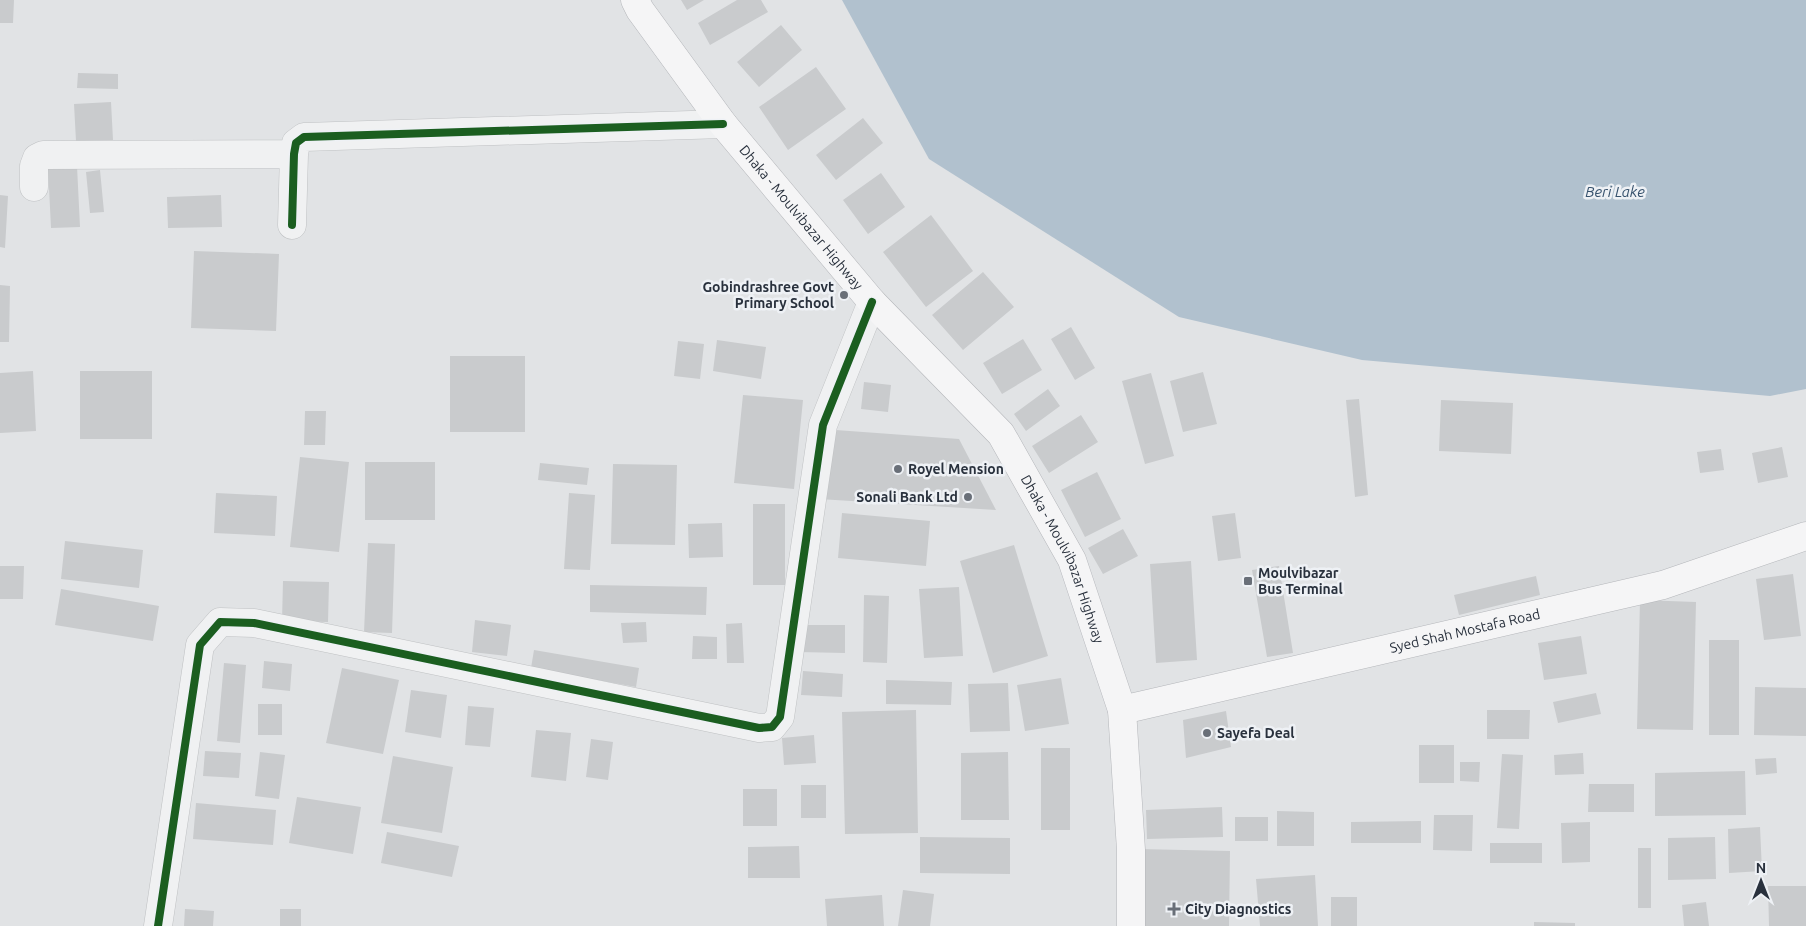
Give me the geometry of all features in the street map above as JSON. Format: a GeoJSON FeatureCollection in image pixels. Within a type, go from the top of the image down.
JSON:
{"type":"FeatureCollection","features":[{"type":"Feature","properties":{"kind":"highway","name":"Dhaka - Moulvibazar Highway"},"geometry":{"type":"LineString","coordinates":[[634,0],[723,124],[872,302],[1001,434],[1072,560],[1122,710],[1131,850],[1131,926]]}},
{"type":"Feature","properties":{"kind":"highway","name":"Syed Shah Mostafa Road"},"geometry":{"type":"LineString","coordinates":[[1122,710],[1663,585],[1806,536]]}},
{"type":"Feature","properties":{"kind":"street"},"geometry":{"type":"LineString","coordinates":[[292,225],[294,154],[296,143],[304,137],[723,124]]}},
{"type":"Feature","properties":{"kind":"street"},"geometry":{"type":"LineString","coordinates":[[34,187],[36,158],[43,155],[294,154]]}},
{"type":"Feature","properties":{"kind":"street"},"geometry":{"type":"LineString","coordinates":[[158,926],[200,646],[220,622],[254,623],[759,728],[772,727],[780,717],[823,425],[872,302]]}},
{"type":"Feature","properties":{"kind":"water","name":"Beri Lake"},"geometry":{"type":"Polygon","coordinates":[[[842,0],[1806,0],[1806,389],[1770,396],[1362,360],[1179,317],[929,159],[842,0]]]}},
{"type":"Feature","properties":{"kind":"building"},"geometry":{"type":"Polygon","coordinates":[[[0,0],[14,0],[13,23],[0,23],[0,0]]]}},
{"type":"Feature","properties":{"kind":"building"},"geometry":{"type":"Polygon","coordinates":[[[681,0],[704,0],[687,10],[681,0]]]}},
{"type":"Feature","properties":{"kind":"building"},"geometry":{"type":"Polygon","coordinates":[[[737,0],[761,0],[768,12],[710,45],[698,23],[737,0]]]}},
{"type":"Feature","properties":{"kind":"building"},"geometry":{"type":"Polygon","coordinates":[[[781,25],[802,50],[759,87],[737,62],[781,25]]]}},
{"type":"Feature","properties":{"kind":"building"},"geometry":{"type":"Polygon","coordinates":[[[816,67],[846,109],[788,150],[759,107],[816,67]]]}},
{"type":"Feature","properties":{"kind":"building"},"geometry":{"type":"Polygon","coordinates":[[[78,73],[118,74],[118,89],[77,88],[78,73]]]}},
{"type":"Feature","properties":{"kind":"building"},"geometry":{"type":"Polygon","coordinates":[[[111,102],[113,140],[76,141],[74,104],[111,102]]]}},
{"type":"Feature","properties":{"kind":"building"},"geometry":{"type":"Polygon","coordinates":[[[863,118],[883,143],[836,180],[816,155],[863,118]]]}},
{"type":"Feature","properties":{"kind":"building"},"geometry":{"type":"Polygon","coordinates":[[[77,166],[80,227],[51,228],[48,167],[77,166]]]}},
{"type":"Feature","properties":{"kind":"building"},"geometry":{"type":"Polygon","coordinates":[[[100,170],[104,212],[90,213],[86,172],[100,170]]]}},
{"type":"Feature","properties":{"kind":"building"},"geometry":{"type":"Polygon","coordinates":[[[881,173],[905,207],[868,234],[843,200],[881,173]]]}},
{"type":"Feature","properties":{"kind":"building"},"geometry":{"type":"Polygon","coordinates":[[[0,195],[8,196],[5,248],[0,247],[0,195]]]}},
{"type":"Feature","properties":{"kind":"building"},"geometry":{"type":"Polygon","coordinates":[[[221,195],[222,227],[168,228],[167,197],[221,195]]]}},
{"type":"Feature","properties":{"kind":"building"},"geometry":{"type":"Polygon","coordinates":[[[931,215],[973,271],[926,307],[883,252],[931,215]]]}},
{"type":"Feature","properties":{"kind":"building"},"geometry":{"type":"Polygon","coordinates":[[[194,251],[279,254],[276,331],[191,328],[194,251]]]}},
{"type":"Feature","properties":{"kind":"building"},"geometry":{"type":"Polygon","coordinates":[[[983,272],[1014,307],[963,350],[932,315],[983,272]]]}},
{"type":"Feature","properties":{"kind":"building"},"geometry":{"type":"Polygon","coordinates":[[[0,285],[10,286],[9,342],[0,342],[0,285]]]}},
{"type":"Feature","properties":{"kind":"building"},"geometry":{"type":"Polygon","coordinates":[[[1071,327],[1095,368],[1075,380],[1051,339],[1071,327]]]}},
{"type":"Feature","properties":{"kind":"building"},"geometry":{"type":"Polygon","coordinates":[[[1023,339],[1042,370],[1002,394],[983,363],[1023,339]]]}},
{"type":"Feature","properties":{"kind":"building"},"geometry":{"type":"Polygon","coordinates":[[[717,340],[766,347],[761,379],[713,371],[717,340]]]}},
{"type":"Feature","properties":{"kind":"building"},"geometry":{"type":"Polygon","coordinates":[[[678,341],[704,344],[700,379],[674,376],[678,341]]]}},
{"type":"Feature","properties":{"kind":"building"},"geometry":{"type":"Polygon","coordinates":[[[450,356],[525,356],[525,432],[450,432],[450,356]]]}},
{"type":"Feature","properties":{"kind":"building"},"geometry":{"type":"Polygon","coordinates":[[[33,371],[36,431],[0,433],[0,373],[33,371]]]}},
{"type":"Feature","properties":{"kind":"building"},"geometry":{"type":"Polygon","coordinates":[[[80,371],[152,371],[152,439],[80,439],[80,371]]]}},
{"type":"Feature","properties":{"kind":"building"},"geometry":{"type":"Polygon","coordinates":[[[1203,372],[1217,424],[1183,432],[1170,381],[1203,372]]]}},
{"type":"Feature","properties":{"kind":"building"},"geometry":{"type":"Polygon","coordinates":[[[1151,373],[1174,456],[1145,464],[1122,381],[1151,373]]]}},
{"type":"Feature","properties":{"kind":"building"},"geometry":{"type":"Polygon","coordinates":[[[864,382],[891,385],[888,412],[861,409],[864,382]]]}},
{"type":"Feature","properties":{"kind":"building"},"geometry":{"type":"Polygon","coordinates":[[[1048,389],[1060,406],[1026,431],[1014,414],[1048,389]]]}},
{"type":"Feature","properties":{"kind":"building"},"geometry":{"type":"Polygon","coordinates":[[[743,395],[803,400],[794,489],[734,483],[743,395]]]}},
{"type":"Feature","properties":{"kind":"building"},"geometry":{"type":"Polygon","coordinates":[[[1359,399],[1368,495],[1355,497],[1346,400],[1359,399]]]}},
{"type":"Feature","properties":{"kind":"building"},"geometry":{"type":"Polygon","coordinates":[[[1441,400],[1513,403],[1511,454],[1439,451],[1441,400]]]}},
{"type":"Feature","properties":{"kind":"building"},"geometry":{"type":"Polygon","coordinates":[[[305,411],[326,411],[325,445],[304,445],[305,411]]]}},
{"type":"Feature","properties":{"kind":"building"},"geometry":{"type":"Polygon","coordinates":[[[1081,415],[1098,442],[1049,473],[1032,446],[1081,415]]]}},
{"type":"Feature","properties":{"kind":"building","name":"Royel Mension"},"geometry":{"type":"Polygon","coordinates":[[[822,429],[959,439],[996,510],[819,499],[822,429]]]}},
{"type":"Feature","properties":{"kind":"building"},"geometry":{"type":"Polygon","coordinates":[[[1782,447],[1788,477],[1758,483],[1752,453],[1782,447]]]}},
{"type":"Feature","properties":{"kind":"building"},"geometry":{"type":"Polygon","coordinates":[[[1721,449],[1724,470],[1700,473],[1697,452],[1721,449]]]}},
{"type":"Feature","properties":{"kind":"building"},"geometry":{"type":"Polygon","coordinates":[[[300,457],[349,462],[339,552],[290,547],[300,457]]]}},
{"type":"Feature","properties":{"kind":"building"},"geometry":{"type":"Polygon","coordinates":[[[365,462],[435,462],[435,520],[365,520],[365,462]]]}},
{"type":"Feature","properties":{"kind":"building"},"geometry":{"type":"Polygon","coordinates":[[[540,463],[589,468],[587,485],[538,480],[540,463]]]}},
{"type":"Feature","properties":{"kind":"building"},"geometry":{"type":"Polygon","coordinates":[[[613,464],[677,465],[675,545],[611,544],[613,464]]]}},
{"type":"Feature","properties":{"kind":"building"},"geometry":{"type":"Polygon","coordinates":[[[1097,472],[1121,519],[1085,537],[1061,490],[1097,472]]]}},
{"type":"Feature","properties":{"kind":"building"},"geometry":{"type":"Polygon","coordinates":[[[216,493],[277,496],[275,536],[214,533],[216,493]]]}},
{"type":"Feature","properties":{"kind":"building"},"geometry":{"type":"Polygon","coordinates":[[[569,493],[595,495],[590,570],[564,569],[569,493]]]}},
{"type":"Feature","properties":{"kind":"building"},"geometry":{"type":"Polygon","coordinates":[[[753,504],[785,504],[785,585],[753,585],[753,504]]]}},
{"type":"Feature","properties":{"kind":"building"},"geometry":{"type":"Polygon","coordinates":[[[842,513],[930,521],[926,566],[838,558],[842,513]]]}},
{"type":"Feature","properties":{"kind":"building"},"geometry":{"type":"Polygon","coordinates":[[[1235,513],[1241,558],[1218,561],[1212,516],[1235,513]]]}},
{"type":"Feature","properties":{"kind":"building"},"geometry":{"type":"Polygon","coordinates":[[[722,523],[723,557],[689,558],[688,524],[722,523]]]}},
{"type":"Feature","properties":{"kind":"building"},"geometry":{"type":"Polygon","coordinates":[[[1123,529],[1138,556],[1103,574],[1088,548],[1123,529]]]}},
{"type":"Feature","properties":{"kind":"building"},"geometry":{"type":"Polygon","coordinates":[[[65,541],[143,550],[139,588],[61,579],[65,541]]]}},
{"type":"Feature","properties":{"kind":"building"},"geometry":{"type":"Polygon","coordinates":[[[368,543],[395,544],[392,633],[364,632],[368,543]]]}},
{"type":"Feature","properties":{"kind":"building"},"geometry":{"type":"Polygon","coordinates":[[[1014,545],[1048,656],[993,673],[960,561],[1014,545]]]}},
{"type":"Feature","properties":{"kind":"building"},"geometry":{"type":"Polygon","coordinates":[[[1191,561],[1197,660],[1156,663],[1150,564],[1191,561]]]}},
{"type":"Feature","properties":{"kind":"building"},"geometry":{"type":"Polygon","coordinates":[[[0,566],[24,566],[23,599],[0,599],[0,566]]]}},
{"type":"Feature","properties":{"kind":"building"},"geometry":{"type":"Polygon","coordinates":[[[1279,566],[1293,653],[1267,657],[1252,570],[1279,566]]]}},
{"type":"Feature","properties":{"kind":"building"},"geometry":{"type":"Polygon","coordinates":[[[1793,574],[1801,636],[1764,640],[1756,579],[1793,574]]]}},
{"type":"Feature","properties":{"kind":"building"},"geometry":{"type":"Polygon","coordinates":[[[1536,576],[1540,595],[1459,615],[1454,595],[1536,576]]]}},
{"type":"Feature","properties":{"kind":"building"},"geometry":{"type":"Polygon","coordinates":[[[283,581],[329,582],[328,622],[282,621],[283,581]]]}},
{"type":"Feature","properties":{"kind":"building"},"geometry":{"type":"Polygon","coordinates":[[[590,585],[707,587],[706,615],[590,612],[590,585]]]}},
{"type":"Feature","properties":{"kind":"building"},"geometry":{"type":"Polygon","coordinates":[[[959,587],[963,656],[924,658],[919,589],[959,587]]]}},
{"type":"Feature","properties":{"kind":"building"},"geometry":{"type":"Polygon","coordinates":[[[61,589],[159,606],[153,641],[55,625],[61,589]]]}},
{"type":"Feature","properties":{"kind":"building"},"geometry":{"type":"Polygon","coordinates":[[[864,595],[889,596],[887,663],[863,662],[864,595]]]}},
{"type":"Feature","properties":{"kind":"building"},"geometry":{"type":"Polygon","coordinates":[[[1640,600],[1696,602],[1693,730],[1637,729],[1640,600]]]}},
{"type":"Feature","properties":{"kind":"building"},"geometry":{"type":"Polygon","coordinates":[[[475,620],[511,625],[507,656],[472,652],[475,620]]]}},
{"type":"Feature","properties":{"kind":"building"},"geometry":{"type":"Polygon","coordinates":[[[646,622],[647,642],[623,643],[621,623],[646,622]]]}},
{"type":"Feature","properties":{"kind":"building"},"geometry":{"type":"Polygon","coordinates":[[[742,623],[744,663],[727,663],[726,624],[742,623]]]}},
{"type":"Feature","properties":{"kind":"building"},"geometry":{"type":"Polygon","coordinates":[[[799,625],[845,625],[845,653],[798,652],[799,625]]]}},
{"type":"Feature","properties":{"kind":"building"},"geometry":{"type":"Polygon","coordinates":[[[693,636],[717,637],[717,659],[692,659],[693,636]]]}},
{"type":"Feature","properties":{"kind":"building"},"geometry":{"type":"Polygon","coordinates":[[[1581,636],[1587,674],[1544,680],[1538,643],[1581,636]]]}},
{"type":"Feature","properties":{"kind":"building"},"geometry":{"type":"Polygon","coordinates":[[[1709,640],[1739,640],[1739,735],[1709,735],[1709,640]]]}},
{"type":"Feature","properties":{"kind":"building"},"geometry":{"type":"Polygon","coordinates":[[[534,650],[639,668],[636,687],[531,668],[534,650]]]}},
{"type":"Feature","properties":{"kind":"building"},"geometry":{"type":"Polygon","coordinates":[[[264,661],[292,664],[290,691],[262,688],[264,661]]]}},
{"type":"Feature","properties":{"kind":"building"},"geometry":{"type":"Polygon","coordinates":[[[224,663],[246,665],[240,743],[217,741],[224,663]]]}},
{"type":"Feature","properties":{"kind":"building"},"geometry":{"type":"Polygon","coordinates":[[[342,668],[399,680],[383,754],[326,743],[342,668]]]}},
{"type":"Feature","properties":{"kind":"building"},"geometry":{"type":"Polygon","coordinates":[[[803,671],[843,674],[842,697],[801,695],[803,671]]]}},
{"type":"Feature","properties":{"kind":"building"},"geometry":{"type":"Polygon","coordinates":[[[1061,678],[1069,724],[1025,731],[1017,685],[1061,678]]]}},
{"type":"Feature","properties":{"kind":"building"},"geometry":{"type":"Polygon","coordinates":[[[886,680],[952,682],[951,705],[886,704],[886,680]]]}},
{"type":"Feature","properties":{"kind":"building"},"geometry":{"type":"Polygon","coordinates":[[[1008,683],[1010,731],[970,732],[968,684],[1008,683]]]}},
{"type":"Feature","properties":{"kind":"building"},"geometry":{"type":"Polygon","coordinates":[[[1755,687],[1806,688],[1806,736],[1754,735],[1755,687]]]}},
{"type":"Feature","properties":{"kind":"building"},"geometry":{"type":"Polygon","coordinates":[[[411,690],[447,695],[441,738],[405,732],[411,690]]]}},
{"type":"Feature","properties":{"kind":"building"},"geometry":{"type":"Polygon","coordinates":[[[1596,693],[1601,714],[1558,723],[1553,702],[1596,693]]]}},
{"type":"Feature","properties":{"kind":"building"},"geometry":{"type":"Polygon","coordinates":[[[258,704],[282,704],[282,735],[258,735],[258,704]]]}},
{"type":"Feature","properties":{"kind":"building"},"geometry":{"type":"Polygon","coordinates":[[[468,706],[494,708],[490,747],[465,745],[468,706]]]}},
{"type":"Feature","properties":{"kind":"building"},"geometry":{"type":"Polygon","coordinates":[[[916,710],[918,833],[845,834],[842,712],[916,710]]]}},
{"type":"Feature","properties":{"kind":"building"},"geometry":{"type":"Polygon","coordinates":[[[1487,710],[1530,710],[1529,739],[1487,739],[1487,710]]]}},
{"type":"Feature","properties":{"kind":"building","name":"Sayefa Deal"},"geometry":{"type":"Polygon","coordinates":[[[1226,711],[1231,747],[1186,758],[1183,720],[1226,711]]]}},
{"type":"Feature","properties":{"kind":"building"},"geometry":{"type":"Polygon","coordinates":[[[536,730],[571,733],[566,781],[531,777],[536,730]]]}},
{"type":"Feature","properties":{"kind":"building"},"geometry":{"type":"Polygon","coordinates":[[[814,735],[816,763],[784,765],[782,738],[814,735]]]}},
{"type":"Feature","properties":{"kind":"building"},"geometry":{"type":"Polygon","coordinates":[[[591,739],[613,742],[608,780],[586,777],[591,739]]]}},
{"type":"Feature","properties":{"kind":"building"},"geometry":{"type":"Polygon","coordinates":[[[1419,745],[1454,745],[1454,783],[1419,783],[1419,745]]]}},
{"type":"Feature","properties":{"kind":"building"},"geometry":{"type":"Polygon","coordinates":[[[1041,748],[1070,748],[1070,830],[1041,830],[1041,748]]]}},
{"type":"Feature","properties":{"kind":"building"},"geometry":{"type":"Polygon","coordinates":[[[205,751],[241,753],[239,778],[203,776],[205,751]]]}},
{"type":"Feature","properties":{"kind":"building"},"geometry":{"type":"Polygon","coordinates":[[[260,752],[285,755],[279,799],[255,796],[260,752]]]}},
{"type":"Feature","properties":{"kind":"building"},"geometry":{"type":"Polygon","coordinates":[[[1008,752],[1009,820],[961,820],[961,753],[1008,752]]]}},
{"type":"Feature","properties":{"kind":"building"},"geometry":{"type":"Polygon","coordinates":[[[1583,753],[1584,774],[1555,775],[1554,755],[1583,753]]]}},
{"type":"Feature","properties":{"kind":"building"},"geometry":{"type":"Polygon","coordinates":[[[1502,754],[1523,755],[1519,829],[1497,828],[1502,754]]]}},
{"type":"Feature","properties":{"kind":"building"},"geometry":{"type":"Polygon","coordinates":[[[393,756],[453,767],[442,833],[381,823],[393,756]]]}},
{"type":"Feature","properties":{"kind":"building"},"geometry":{"type":"Polygon","coordinates":[[[1776,758],[1777,773],[1756,775],[1755,759],[1776,758]]]}},
{"type":"Feature","properties":{"kind":"building"},"geometry":{"type":"Polygon","coordinates":[[[1460,762],[1480,762],[1479,782],[1460,781],[1460,762]]]}},
{"type":"Feature","properties":{"kind":"building"},"geometry":{"type":"Polygon","coordinates":[[[1745,771],[1746,815],[1655,816],[1655,773],[1745,771]]]}},
{"type":"Feature","properties":{"kind":"building"},"geometry":{"type":"Polygon","coordinates":[[[1589,784],[1634,784],[1634,812],[1588,812],[1589,784]]]}},
{"type":"Feature","properties":{"kind":"building"},"geometry":{"type":"Polygon","coordinates":[[[801,785],[826,785],[826,818],[801,818],[801,785]]]}},
{"type":"Feature","properties":{"kind":"building"},"geometry":{"type":"Polygon","coordinates":[[[743,789],[777,789],[777,826],[743,826],[743,789]]]}},
{"type":"Feature","properties":{"kind":"building"},"geometry":{"type":"Polygon","coordinates":[[[297,797],[361,807],[353,854],[289,843],[297,797]]]}},
{"type":"Feature","properties":{"kind":"building"},"geometry":{"type":"Polygon","coordinates":[[[196,803],[276,810],[273,845],[193,839],[196,803]]]}},
{"type":"Feature","properties":{"kind":"building"},"geometry":{"type":"Polygon","coordinates":[[[1222,807],[1223,837],[1147,839],[1146,810],[1222,807]]]}},
{"type":"Feature","properties":{"kind":"building"},"geometry":{"type":"Polygon","coordinates":[[[1277,811],[1314,812],[1314,846],[1277,846],[1277,811]]]}},
{"type":"Feature","properties":{"kind":"building"},"geometry":{"type":"Polygon","coordinates":[[[1434,815],[1473,815],[1472,851],[1433,850],[1434,815]]]}},
{"type":"Feature","properties":{"kind":"building"},"geometry":{"type":"Polygon","coordinates":[[[1235,817],[1268,817],[1268,841],[1235,841],[1235,817]]]}},
{"type":"Feature","properties":{"kind":"building"},"geometry":{"type":"Polygon","coordinates":[[[1421,821],[1421,843],[1351,843],[1351,822],[1421,821]]]}},
{"type":"Feature","properties":{"kind":"building"},"geometry":{"type":"Polygon","coordinates":[[[1590,822],[1590,862],[1562,863],[1561,823],[1590,822]]]}},
{"type":"Feature","properties":{"kind":"building"},"geometry":{"type":"Polygon","coordinates":[[[1760,827],[1762,871],[1729,873],[1728,829],[1760,827]]]}},
{"type":"Feature","properties":{"kind":"building"},"geometry":{"type":"Polygon","coordinates":[[[387,832],[459,846],[452,877],[381,863],[387,832]]]}},
{"type":"Feature","properties":{"kind":"building"},"geometry":{"type":"Polygon","coordinates":[[[920,837],[1010,838],[1010,874],[920,873],[920,837]]]}},
{"type":"Feature","properties":{"kind":"building"},"geometry":{"type":"Polygon","coordinates":[[[1715,837],[1716,879],[1668,880],[1668,838],[1715,837]]]}},
{"type":"Feature","properties":{"kind":"building"},"geometry":{"type":"Polygon","coordinates":[[[1490,843],[1542,843],[1542,863],[1490,863],[1490,843]]]}},
{"type":"Feature","properties":{"kind":"building"},"geometry":{"type":"Polygon","coordinates":[[[799,846],[800,878],[748,878],[748,847],[799,846]]]}},
{"type":"Feature","properties":{"kind":"building"},"geometry":{"type":"Polygon","coordinates":[[[1638,848],[1651,848],[1651,908],[1638,908],[1638,848]]]}},
{"type":"Feature","properties":{"kind":"building"},"geometry":{"type":"Polygon","coordinates":[[[1138,849],[1230,851],[1229,926],[1137,926],[1138,849]]]}},
{"type":"Feature","properties":{"kind":"building"},"geometry":{"type":"Polygon","coordinates":[[[1315,875],[1318,926],[1260,926],[1256,879],[1315,875]]]}},
{"type":"Feature","properties":{"kind":"building"},"geometry":{"type":"Polygon","coordinates":[[[1768,886],[1806,886],[1806,926],[1769,926],[1768,886]]]}},
{"type":"Feature","properties":{"kind":"building"},"geometry":{"type":"Polygon","coordinates":[[[903,890],[934,894],[930,926],[898,926],[903,890]]]}},
{"type":"Feature","properties":{"kind":"building"},"geometry":{"type":"Polygon","coordinates":[[[882,895],[884,926],[827,926],[825,899],[882,895]]]}},
{"type":"Feature","properties":{"kind":"building"},"geometry":{"type":"Polygon","coordinates":[[[1331,897],[1357,897],[1357,926],[1331,926],[1331,897]]]}},
{"type":"Feature","properties":{"kind":"building"},"geometry":{"type":"Polygon","coordinates":[[[1706,902],[1709,926],[1684,926],[1682,905],[1706,902]]]}},
{"type":"Feature","properties":{"kind":"building"},"geometry":{"type":"Polygon","coordinates":[[[185,909],[214,911],[213,926],[184,926],[185,909]]]}},
{"type":"Feature","properties":{"kind":"building"},"geometry":{"type":"Polygon","coordinates":[[[280,909],[301,909],[301,926],[280,926],[280,909]]]}},
{"type":"Feature","properties":{"kind":"building"},"geometry":{"type":"Polygon","coordinates":[[[1534,922],[1575,923],[1575,926],[1534,926],[1534,922]]]}},
{"type":"Feature","properties":{"kind":"cycle path"},"geometry":{"type":"LineString","coordinates":[[292,225],[294,154],[296,143],[304,137],[723,124]]}},
{"type":"Feature","properties":{"kind":"cycle path"},"geometry":{"type":"LineString","coordinates":[[158,926],[200,645],[220,622],[254,623],[759,728],[772,727],[780,717],[823,425],[872,302]]}},
{"type":"Feature","properties":{"kind":"place","name":"Gobindrashree Govt Primary School"},"geometry":{"type":"Point","coordinates":[844,295]}},
{"type":"Feature","properties":{"kind":"place","name":"Royel Mension"},"geometry":{"type":"Point","coordinates":[898,469]}},
{"type":"Feature","properties":{"kind":"place","name":"Sonali Bank Ltd"},"geometry":{"type":"Point","coordinates":[968,497]}},
{"type":"Feature","properties":{"kind":"place","name":"Moulvibazar Bus Terminal"},"geometry":{"type":"Point","coordinates":[1248,581]}},
{"type":"Feature","properties":{"kind":"place","name":"Sayefa Deal"},"geometry":{"type":"Point","coordinates":[1207,733]}},
{"type":"Feature","properties":{"kind":"place","name":"City Diagnostics"},"geometry":{"type":"Point","coordinates":[1174,909]}}]}
